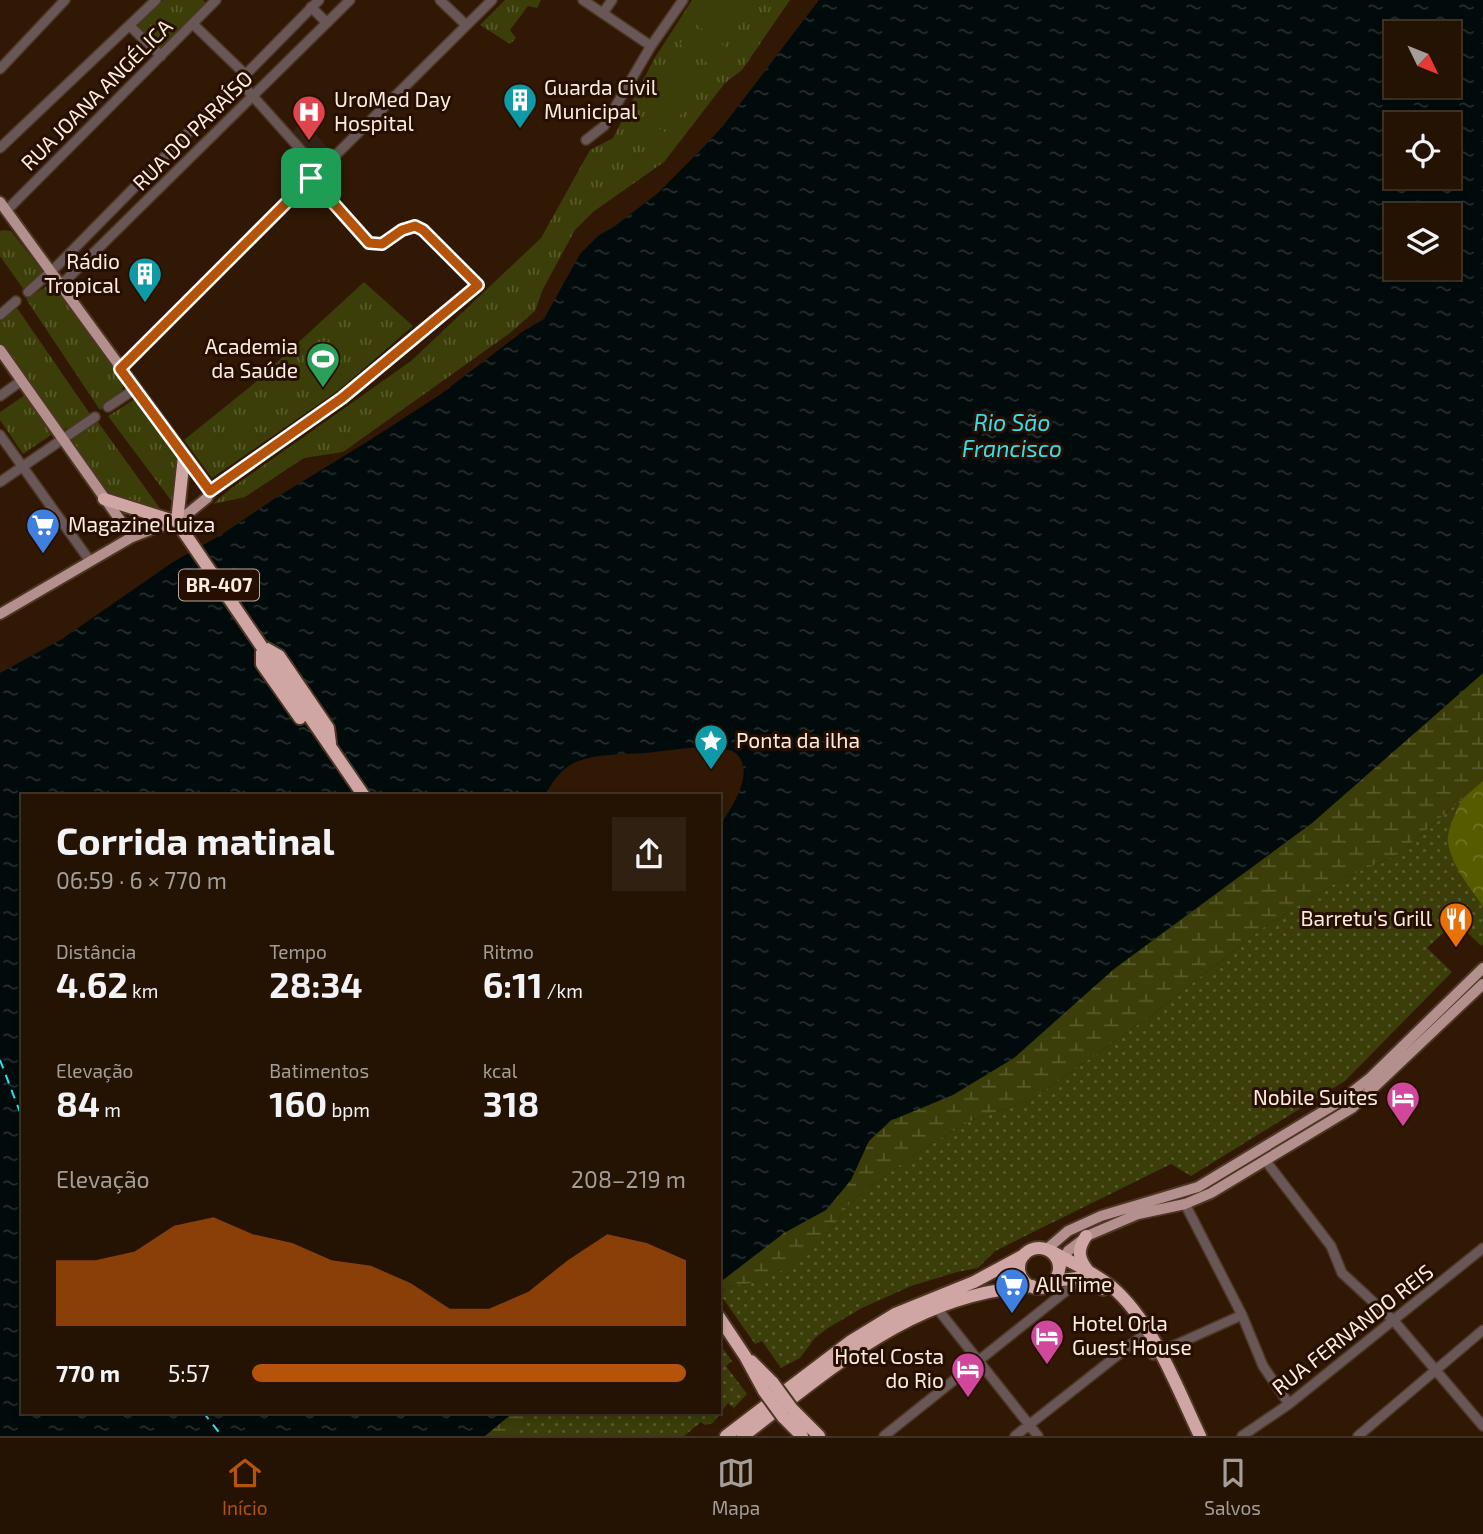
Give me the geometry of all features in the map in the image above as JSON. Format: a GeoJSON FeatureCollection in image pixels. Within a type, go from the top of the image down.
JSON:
{"type":"FeatureCollection","features":[{"type":"Feature","properties":{"kind":"highway"},"geometry":{"type":"LineString","coordinates":[[104,499],[175,524],[185,460]]}},
{"type":"Feature","properties":{"kind":"highway","name":"BR-407"},"geometry":{"type":"LineString","coordinates":[[175,524],[262,647],[279,656],[328,728],[330,747]]}},
{"type":"Feature","properties":{"kind":"highway","name":"BR-407"},"geometry":{"type":"LineString","coordinates":[[262,647],[262,664],[313,736],[330,747],[363,794]]}},
{"type":"Feature","properties":{"kind":"highway"},"geometry":{"type":"LineString","coordinates":[[1085,1275],[1079,1252],[1086,1236]]}},
{"type":"Feature","properties":{"kind":"highway"},"geometry":{"type":"LineString","coordinates":[[726,1436],[850,1341],[895,1314],[970,1284],[1034,1248],[1049,1250],[1058,1260],[1059,1270],[1044,1287],[1003,1290],[936,1307],[899,1323],[858,1348],[743,1436]]}},
{"type":"Feature","properties":{"kind":"highway"},"geometry":{"type":"LineString","coordinates":[[1024,1255],[1020,1273],[1032,1286]]}},
{"type":"Feature","properties":{"kind":"highway"},"geometry":{"type":"LineString","coordinates":[[1059,1270],[1085,1275],[1115,1290],[1127,1303],[1200,1436]]}},
{"type":"Feature","properties":{"kind":"highway"},"geometry":{"type":"LineString","coordinates":[[1059,1270],[1085,1275]]}},
{"type":"Feature","properties":{"kind":"highway"},"geometry":{"type":"LineString","coordinates":[[721,1320],[745,1356],[762,1370],[802,1436]]}},
{"type":"Feature","properties":{"kind":"highway"},"geometry":{"type":"LineString","coordinates":[[1156,1354],[1193,1436]]}},
{"type":"Feature","properties":{"kind":"highway"},"geometry":{"type":"LineString","coordinates":[[788,1413],[819,1436]]}},
{"type":"Feature","properties":{"kind":"main road"},"geometry":{"type":"LineString","coordinates":[[0,614],[132,537],[160,526],[175,524],[206,498],[209,489],[185,460],[3,206]]}},
{"type":"Feature","properties":{"kind":"main road"},"geometry":{"type":"LineString","coordinates":[[0,350],[132,537]]}},
{"type":"Feature","properties":{"kind":"main road"},"geometry":{"type":"LineString","coordinates":[[1049,1250],[1068,1231],[1101,1216],[1198,1187],[1342,1100],[1369,1079],[1483,968]]}},
{"type":"Feature","properties":{"kind":"main road"},"geometry":{"type":"LineString","coordinates":[[1059,1270],[1072,1247],[1086,1236],[1138,1214],[1185,1205],[1211,1193],[1352,1108],[1483,984]]}},
{"type":"Feature","properties":{"kind":"street"},"geometry":{"type":"LineString","coordinates":[[0,69],[65,0]]}},
{"type":"Feature","properties":{"kind":"street"},"geometry":{"type":"LineString","coordinates":[[0,148],[156,0]]}},
{"type":"Feature","properties":{"kind":"street","name":"RUA DO PARAÍSO"},"geometry":{"type":"LineString","coordinates":[[28,292],[51,273],[319,0]]}},
{"type":"Feature","properties":{"kind":"street","name":"RUA DO PARAÍSO"},"geometry":{"type":"LineString","coordinates":[[60,286],[350,0]]}},
{"type":"Feature","properties":{"kind":"street"},"geometry":{"type":"LineString","coordinates":[[440,0],[466,25]]}},
{"type":"Feature","properties":{"kind":"street"},"geometry":{"type":"LineString","coordinates":[[120,369],[492,0]]}},
{"type":"Feature","properties":{"kind":"street"},"geometry":{"type":"LineString","coordinates":[[583,0],[652,46]]}},
{"type":"Feature","properties":{"kind":"street"},"geometry":{"type":"LineString","coordinates":[[603,13],[612,0]]}},
{"type":"Feature","properties":{"kind":"street"},"geometry":{"type":"LineString","coordinates":[[586,140],[604,126],[683,0]]}},
{"type":"Feature","properties":{"kind":"street","name":"RUA JOANA ANGÉLICA"},"geometry":{"type":"LineString","coordinates":[[3,206],[161,56],[213,1]]}},
{"type":"Feature","properties":{"kind":"street"},"geometry":{"type":"LineString","coordinates":[[311,7],[327,23]]}},
{"type":"Feature","properties":{"kind":"street"},"geometry":{"type":"LineString","coordinates":[[193,24],[243,79],[253,97],[319,170]]}},
{"type":"Feature","properties":{"kind":"street"},"geometry":{"type":"LineString","coordinates":[[130,26],[161,56]]}},
{"type":"Feature","properties":{"kind":"street"},"geometry":{"type":"LineString","coordinates":[[209,489],[342,398],[478,285],[423,230],[415,226],[402,230],[382,244],[369,243],[311,178]]}},
{"type":"Feature","properties":{"kind":"street"},"geometry":{"type":"LineString","coordinates":[[0,315],[16,301]]}},
{"type":"Feature","properties":{"kind":"street"},"geometry":{"type":"LineString","coordinates":[[0,396],[21,381]]}},
{"type":"Feature","properties":{"kind":"street"},"geometry":{"type":"LineString","coordinates":[[108,407],[135,389]]}},
{"type":"Feature","properties":{"kind":"street"},"geometry":{"type":"LineString","coordinates":[[0,482],[95,417]]}},
{"type":"Feature","properties":{"kind":"street"},"geometry":{"type":"LineString","coordinates":[[0,435],[90,561]]}},
{"type":"Feature","properties":{"kind":"street"},"geometry":{"type":"LineString","coordinates":[[1265,1160],[1331,1246],[1342,1273],[1394,1321],[1483,1426]]}},
{"type":"Feature","properties":{"kind":"street"},"geometry":{"type":"LineString","coordinates":[[1185,1205],[1242,1315],[1263,1366],[1289,1404]]}},
{"type":"Feature","properties":{"kind":"street","name":"RUA FERNANDO REIS"},"geometry":{"type":"LineString","coordinates":[[1242,1436],[1289,1404],[1483,1248]]}},
{"type":"Feature","properties":{"kind":"street"},"geometry":{"type":"LineString","coordinates":[[885,1436],[1085,1275]]}},
{"type":"Feature","properties":{"kind":"street"},"geometry":{"type":"LineString","coordinates":[[936,1307],[1038,1436]]}},
{"type":"Feature","properties":{"kind":"street"},"geometry":{"type":"LineString","coordinates":[[1156,1354],[1242,1315]]}},
{"type":"Feature","properties":{"kind":"street"},"geometry":{"type":"LineString","coordinates":[[1358,1436],[1483,1330]]}},
{"type":"Feature","properties":{"kind":"street"},"geometry":{"type":"LineString","coordinates":[[1016,1436],[1144,1334]]}},
{"type":"Feature","properties":{"kind":"shaded area","name":"UroMed Day Hospital"},"geometry":{"type":"Polygon","coordinates":[[[303,121],[330,150],[315,165],[289,135],[303,121]]]}},
{"type":"Feature","properties":{"kind":"green space"},"geometry":{"type":"Polygon","coordinates":[[[163,0],[203,0],[207,4],[161,50],[137,26],[163,0]]]}},
{"type":"Feature","properties":{"kind":"green space"},"geometry":{"type":"Polygon","coordinates":[[[505,0],[541,0],[537,8],[528,6],[510,30],[516,38],[510,44],[480,25],[505,0]]]}},
{"type":"Feature","properties":{"kind":"green space"},"geometry":{"type":"Polygon","coordinates":[[[692,0],[790,0],[742,70],[725,83],[664,162],[593,212],[575,230],[543,289],[535,311],[510,333],[343,452],[304,458],[245,497],[213,504],[230,489],[411,361],[541,238],[590,150],[613,138],[654,59],[692,0]]]}},
{"type":"Feature","properties":{"kind":"green space"},"geometry":{"type":"Polygon","coordinates":[[[710,0],[757,0],[725,45],[694,23],[710,0]]]}},
{"type":"Feature","properties":{"kind":"green space"},"geometry":{"type":"Polygon","coordinates":[[[692,25],[727,48],[714,67],[680,44],[692,25]]]}},
{"type":"Feature","properties":{"kind":"green space"},"geometry":{"type":"Polygon","coordinates":[[[676,55],[708,76],[694,97],[662,75],[676,55]]]}},
{"type":"Feature","properties":{"kind":"green space"},"geometry":{"type":"Polygon","coordinates":[[[655,86],[686,106],[673,127],[641,106],[655,86]]]}},
{"type":"Feature","properties":{"kind":"green space"},"geometry":{"type":"Polygon","coordinates":[[[636,113],[666,133],[653,153],[623,133],[636,113]]]}},
{"type":"Feature","properties":{"kind":"green space"},"geometry":{"type":"Polygon","coordinates":[[[0,231],[11,231],[44,273],[24,290],[0,256],[0,231]]]}},
{"type":"Feature","properties":{"kind":"green space"},"geometry":{"type":"Polygon","coordinates":[[[53,282],[123,380],[120,395],[100,410],[26,299],[53,282]]]}},
{"type":"Feature","properties":{"kind":"green space"},"geometry":{"type":"Polygon","coordinates":[[[364,282],[413,326],[339,390],[212,478],[184,440],[251,386],[364,282]]]}},
{"type":"Feature","properties":{"kind":"green space"},"geometry":{"type":"Polygon","coordinates":[[[17,308],[90,414],[71,428],[63,429],[56,424],[0,345],[0,320],[17,308]]]}},
{"type":"Feature","properties":{"kind":"green space"},"geometry":{"type":"Polygon","coordinates":[[[25,395],[51,435],[23,454],[0,420],[0,412],[25,395]]]}},
{"type":"Feature","properties":{"kind":"green space"},"geometry":{"type":"Polygon","coordinates":[[[135,399],[177,458],[176,507],[108,416],[135,399]]]}},
{"type":"Feature","properties":{"kind":"green space"},"geometry":{"type":"Polygon","coordinates":[[[98,422],[164,514],[108,498],[69,442],[98,422]]]}},
{"type":"Feature","properties":{"kind":"green space"},"geometry":{"type":"Polygon","coordinates":[[[1483,673],[1483,781],[1397,855],[1342,879],[1267,925],[1149,1017],[1031,1100],[970,1121],[913,1155],[850,1203],[828,1233],[794,1265],[758,1282],[727,1287],[721,1292],[721,1214],[881,1130],[890,1121],[919,1107],[1312,823],[1483,673]]]}},
{"type":"Feature","properties":{"kind":"green space"},"geometry":{"type":"Polygon","coordinates":[[[1483,763],[1483,906],[1457,868],[1450,852],[1448,835],[1455,814],[1483,763]]]}},
{"type":"Feature","properties":{"kind":"green space"},"geometry":{"type":"Polygon","coordinates":[[[1483,781],[1483,944],[1481,946],[1456,921],[1427,948],[1452,972],[1345,1081],[1191,1176],[1171,1164],[995,1251],[978,1268],[911,1286],[862,1308],[828,1328],[815,1338],[800,1358],[781,1368],[762,1341],[755,1344],[721,1295],[727,1287],[758,1282],[828,1233],[850,1203],[913,1155],[970,1121],[1031,1100],[1149,1017],[1267,925],[1342,879],[1397,855],[1483,781]]]}},
{"type":"Feature","properties":{"kind":"green space"},"geometry":{"type":"Polygon","coordinates":[[[721,1346],[732,1361],[726,1366],[747,1394],[734,1408],[728,1403],[721,1412],[721,1346]]]}},
{"type":"Feature","properties":{"kind":"green space"},"geometry":{"type":"Polygon","coordinates":[[[472,1414],[537,1414],[528,1418],[511,1436],[452,1436],[472,1414]]]}},
{"type":"Feature","properties":{"kind":"green space"},"geometry":{"type":"Polygon","coordinates":[[[537,1414],[720,1414],[713,1423],[705,1425],[701,1422],[684,1436],[511,1436],[528,1418],[537,1414]]]}},
{"type":"Feature","properties":{"kind":"water","name":"Rio São Francisco"},"geometry":{"type":"Polygon","coordinates":[[[819,0],[1483,0],[1483,673],[1312,823],[1114,969],[1014,1058],[953,1095],[890,1121],[869,1141],[851,1180],[826,1210],[784,1233],[721,1281],[721,825],[738,795],[743,777],[741,760],[734,752],[697,747],[593,757],[566,768],[545,794],[21,794],[21,1414],[512,1414],[485,1436],[0,1436],[0,673],[62,639],[173,562],[224,533],[441,394],[522,332],[544,319],[580,254],[598,236],[658,193],[723,126],[819,0]]]}},
{"type":"Feature","properties":{"kind":"ferry route"},"geometry":{"type":"LineString","coordinates":[[0,1060],[21,1115]]}},
{"type":"Feature","properties":{"kind":"ferry route"},"geometry":{"type":"LineString","coordinates":[[205,1414],[222,1436]]}},
{"type":"Feature","properties":{"kind":"place","name":"Guarda Civil Municipal"},"geometry":{"type":"Point","coordinates":[520,130]}},
{"type":"Feature","properties":{"kind":"place","name":"UroMed Day Hospital"},"geometry":{"type":"Point","coordinates":[309,142]}},
{"type":"Feature","properties":{"kind":"place","name":"Rádio Tropical"},"geometry":{"type":"Point","coordinates":[145,304]}},
{"type":"Feature","properties":{"kind":"place","name":"Academia da Saúde"},"geometry":{"type":"Point","coordinates":[323,389]}},
{"type":"Feature","properties":{"kind":"place","name":"Magazine Luiza"},"geometry":{"type":"Point","coordinates":[43,555]}},
{"type":"Feature","properties":{"kind":"place","name":"Ponta da ilha"},"geometry":{"type":"Point","coordinates":[711,771]}},
{"type":"Feature","properties":{"kind":"place","name":"Barretu's Grill"},"geometry":{"type":"Point","coordinates":[1456,949]}},
{"type":"Feature","properties":{"kind":"place","name":"Nobile Suites"},"geometry":{"type":"Point","coordinates":[1403,1128]}},
{"type":"Feature","properties":{"kind":"place","name":"All Time"},"geometry":{"type":"Point","coordinates":[1012,1315]}},
{"type":"Feature","properties":{"kind":"place","name":"Hotel Orla Guest House"},"geometry":{"type":"Point","coordinates":[1047,1366]}},
{"type":"Feature","properties":{"kind":"place","name":"Hotel Costa do Rio"},"geometry":{"type":"Point","coordinates":[968,1399]}},
{"type":"Feature","properties":{"kind":"route"},"geometry":{"type":"LineString","coordinates":[[311,178],[372,245],[382,244],[402,230],[415,226],[423,230],[478,285],[342,398],[210,491],[120,369],[311,178]]}}]}
